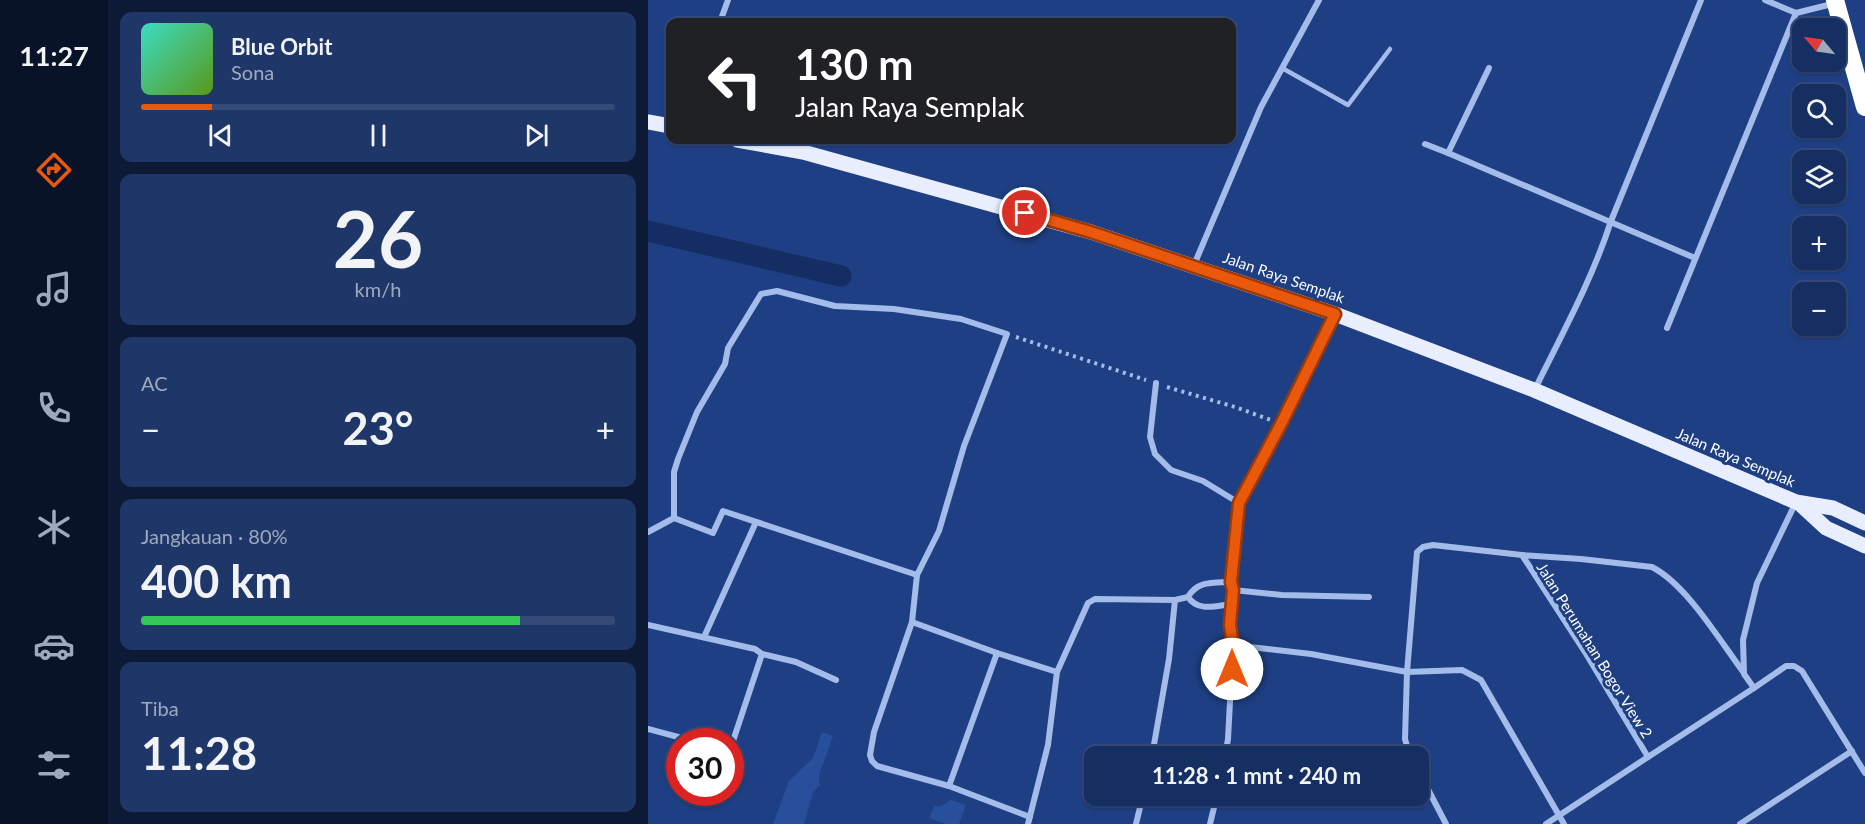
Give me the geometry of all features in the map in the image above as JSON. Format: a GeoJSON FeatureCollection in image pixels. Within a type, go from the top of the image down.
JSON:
{"type":"FeatureCollection","features":[{"type":"Feature","properties":{"kind":"highway"},"geometry":{"type":"LineString","coordinates":[[1836,2],[1865,107]]}},
{"type":"Feature","properties":{"kind":"main road"},"geometry":{"type":"LineString","coordinates":[[648,122],[666,125]]}},
{"type":"Feature","properties":{"kind":"main road","name":"Jalan Raya Semplak"},"geometry":{"type":"LineString","coordinates":[[759,144],[803,152],[1068,225],[1335,314],[1534,390],[1798,503],[1833,508],[1865,523]]}},
{"type":"Feature","properties":{"kind":"main road","name":"Jalan Raya Semplak"},"geometry":{"type":"LineString","coordinates":[[1798,503],[1826,528],[1865,546]]}},
{"type":"Feature","properties":{"kind":"street"},"geometry":{"type":"LineString","coordinates":[[721,18],[728,0]]}},
{"type":"Feature","properties":{"kind":"street"},"geometry":{"type":"LineString","coordinates":[[1194,266],[1261,107],[1319,0]]}},
{"type":"Feature","properties":{"kind":"street"},"geometry":{"type":"LineString","coordinates":[[1534,390],[1604,244],[1611,221],[1701,0]]}},
{"type":"Feature","properties":{"kind":"street"},"geometry":{"type":"LineString","coordinates":[[1765,0],[1796,13],[1836,2]]}},
{"type":"Feature","properties":{"kind":"street"},"geometry":{"type":"LineString","coordinates":[[1667,328],[1796,13]]}},
{"type":"Feature","properties":{"kind":"street"},"geometry":{"type":"LineString","coordinates":[[1448,153],[1489,68]]}},
{"type":"Feature","properties":{"kind":"street"},"geometry":{"type":"LineString","coordinates":[[1425,144],[1695,258]]}},
{"type":"Feature","properties":{"kind":"street"},"geometry":{"type":"LineString","coordinates":[[674,518],[674,472],[678,459],[697,412],[725,364],[728,348],[761,294],[777,291],[835,306],[894,309],[961,319],[1007,334],[964,446],[939,531],[917,575],[912,622],[874,732],[870,755],[877,766],[949,786],[1029,820],[1048,745],[1057,672],[1088,603],[1095,599],[1175,600],[1188,597],[1198,585],[1231,582]]}},
{"type":"Feature","properties":{"kind":"street"},"geometry":{"type":"LineString","coordinates":[[1227,746],[1233,645],[1230,625],[1233,590],[1231,582],[1239,503],[1335,314]]}},
{"type":"Feature","properties":{"kind":"street"},"geometry":{"type":"LineString","coordinates":[[1156,383],[1150,437],[1155,454],[1171,470],[1203,481],[1239,503]]}},
{"type":"Feature","properties":{"kind":"street"},"geometry":{"type":"LineString","coordinates":[[1744,675],[1743,640],[1757,583],[1798,503]]}},
{"type":"Feature","properties":{"kind":"street"},"geometry":{"type":"LineString","coordinates":[[648,532],[674,518],[713,533],[723,511],[917,575]]}},
{"type":"Feature","properties":{"kind":"street"},"geometry":{"type":"LineString","coordinates":[[704,637],[756,522]]}},
{"type":"Feature","properties":{"kind":"street","name":"Jalan Perumahan Bogor View 2"},"geometry":{"type":"LineString","coordinates":[[1407,746],[1405,739],[1407,672],[1417,552],[1422,547],[1433,545],[1522,555],[1581,558],[1652,567],[1689,599],[1754,688]]}},
{"type":"Feature","properties":{"kind":"street","name":"Jalan Perumahan Bogor View 2"},"geometry":{"type":"LineString","coordinates":[[1522,555],[1586,652],[1648,757]]}},
{"type":"Feature","properties":{"kind":"street"},"geometry":{"type":"LineString","coordinates":[[1233,590],[1282,595],[1369,597]]}},
{"type":"Feature","properties":{"kind":"street"},"geometry":{"type":"LineString","coordinates":[[1188,597],[1202,607],[1230,604]]}},
{"type":"Feature","properties":{"kind":"street"},"geometry":{"type":"LineString","coordinates":[[1154,746],[1169,659],[1175,600]]}},
{"type":"Feature","properties":{"kind":"street"},"geometry":{"type":"LineString","coordinates":[[912,622],[1057,672]]}},
{"type":"Feature","properties":{"kind":"street"},"geometry":{"type":"LineString","coordinates":[[648,625],[755,649],[762,654],[796,662],[836,680]]}},
{"type":"Feature","properties":{"kind":"street"},"geometry":{"type":"LineString","coordinates":[[1233,645],[1311,654],[1407,672],[1462,670],[1481,680],[1564,824]]}},
{"type":"Feature","properties":{"kind":"street"},"geometry":{"type":"LineString","coordinates":[[949,786],[997,653]]}},
{"type":"Feature","properties":{"kind":"street"},"geometry":{"type":"LineString","coordinates":[[737,728],[762,654]]}},
{"type":"Feature","properties":{"kind":"street","name":"Jalan Perumahan Bogor View 2"},"geometry":{"type":"LineString","coordinates":[[1546,824],[1786,666],[1794,666],[1802,671],[1865,773]]}},
{"type":"Feature","properties":{"kind":"street"},"geometry":{"type":"LineString","coordinates":[[648,729],[666,734]]}},
{"type":"Feature","properties":{"kind":"street"},"geometry":{"type":"LineString","coordinates":[[1740,824],[1852,751]]}},
{"type":"Feature","properties":{"kind":"street"},"geometry":{"type":"LineString","coordinates":[[1429,791],[1446,824]]}},
{"type":"Feature","properties":{"kind":"street"},"geometry":{"type":"LineString","coordinates":[[1136,824],[1140,806]]}},
{"type":"Feature","properties":{"kind":"street"},"geometry":{"type":"LineString","coordinates":[[1210,824],[1214,806]]}},
{"type":"Feature","properties":{"kind":"lane"},"geometry":{"type":"LineString","coordinates":[[1282,68],[1348,105],[1390,49]]}},
{"type":"Feature","properties":{"kind":"shaded area"},"geometry":{"type":"Polygon","coordinates":[[[822,732],[833,736],[819,775],[820,785],[813,792],[804,824],[773,824],[789,781],[813,758],[822,732]]]}},
{"type":"Feature","properties":{"kind":"shaded area"},"geometry":{"type":"Polygon","coordinates":[[[951,800],[966,805],[959,824],[946,824],[929,818],[934,806],[941,806],[951,800]]]}},
{"type":"Feature","properties":{"kind":"waterway"},"geometry":{"type":"LineString","coordinates":[[648,231],[841,276]]}},
{"type":"Feature","properties":{"kind":"route"},"geometry":{"type":"LineString","coordinates":[[1025,213],[1091,232],[1335,314],[1239,503],[1230,604],[1232,669]]}}]}
